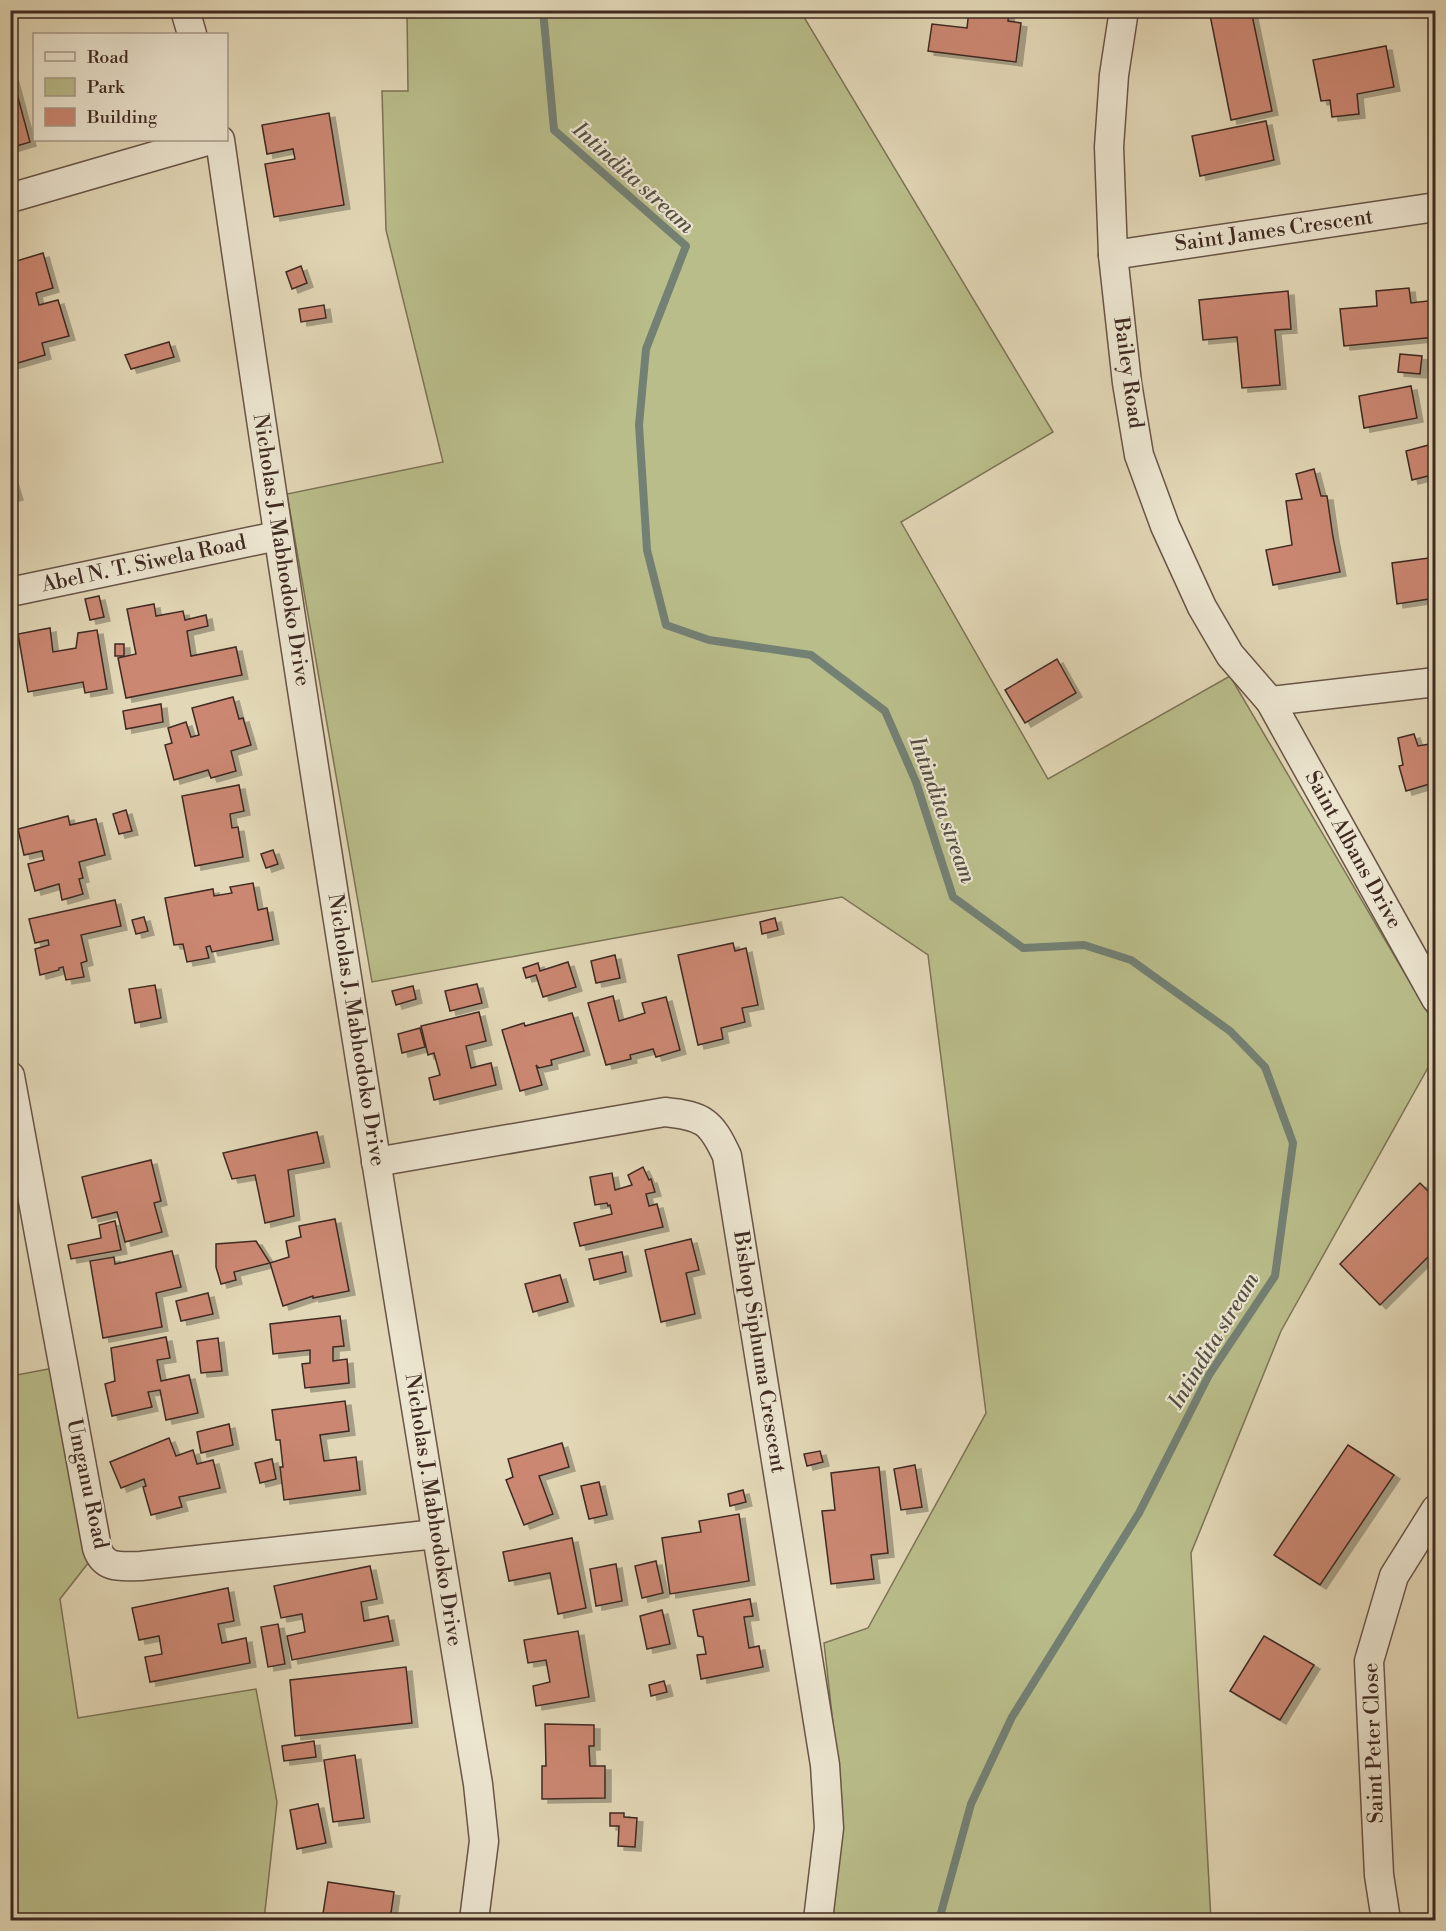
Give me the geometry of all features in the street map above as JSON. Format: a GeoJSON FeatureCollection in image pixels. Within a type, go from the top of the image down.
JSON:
{"type":"FeatureCollection","features":[{"type":"Feature","properties":{"kind":"street"},"geometry":{"type":"LineString","coordinates":[[185,10],[192,33]]}},
{"type":"Feature","properties":{"kind":"street","name":"Bailey Road"},"geometry":{"type":"LineString","coordinates":[[1124,10],[1114,75],[1109,147],[1113,255],[1127,383],[1139,455],[1165,526],[1203,607],[1230,655],[1270,701]]}},
{"type":"Feature","properties":{"kind":"street"},"geometry":{"type":"LineString","coordinates":[[10,198],[207,141]]}},
{"type":"Feature","properties":{"kind":"street","name":"Nicholas J. Mabhodoko Drive"},"geometry":{"type":"LineString","coordinates":[[220,141],[277,536],[478,1784],[484,1841],[474,1920]]}},
{"type":"Feature","properties":{"kind":"street","name":"Saint James Crescent"},"geometry":{"type":"LineString","coordinates":[[1113,255],[1436,207]]}},
{"type":"Feature","properties":{"kind":"street","name":"Abel N. T. Siwela Road"},"geometry":{"type":"LineString","coordinates":[[10,592],[277,536]]}},
{"type":"Feature","properties":{"kind":"street"},"geometry":{"type":"LineString","coordinates":[[1270,701],[1436,682]]}},
{"type":"Feature","properties":{"kind":"street","name":"Saint Albans Drive"},"geometry":{"type":"LineString","coordinates":[[1270,701],[1436,999]]}},
{"type":"Feature","properties":{"kind":"street","name":"Umganu Road"},"geometry":{"type":"LineString","coordinates":[[10,1076],[97,1548],[103,1560],[114,1566],[141,1566],[436,1534]]}},
{"type":"Feature","properties":{"kind":"street","name":"Bishop Siphuma Crescent"},"geometry":{"type":"LineString","coordinates":[[376,1162],[665,1112],[688,1114],[706,1122],[717,1135],[727,1156],[825,1765],[829,1828],[818,1920]]}},
{"type":"Feature","properties":{"kind":"street","name":"Saint Peter Close"},"geometry":{"type":"LineString","coordinates":[[1386,1920],[1378,1875],[1369,1661],[1394,1576],[1436,1509]]}},
{"type":"Feature","properties":{"kind":"green space"},"geometry":{"type":"Polygon","coordinates":[[[407,11],[808,11],[805,19],[1053,432],[901,522],[1048,779],[1230,676],[1435,1025],[1435,1055],[1281,1331],[1191,1553],[1211,1920],[831,1920],[842,1804],[824,1643],[868,1628],[986,1413],[928,955],[842,897],[372,982],[287,494],[443,462],[386,230],[382,91],[408,91],[407,11]]]}},
{"type":"Feature","properties":{"kind":"green space"},"geometry":{"type":"Polygon","coordinates":[[[54,1368],[89,1562],[60,1599],[78,1718],[256,1689],[277,1802],[264,1920],[11,1920],[11,1376],[54,1368]]]}},
{"type":"Feature","properties":{"kind":"building"},"geometry":{"type":"Polygon","coordinates":[[[969,10],[1009,10],[1008,21],[1021,23],[1016,62],[928,51],[932,24],[967,28],[969,10]]]}},
{"type":"Feature","properties":{"kind":"building"},"geometry":{"type":"Polygon","coordinates":[[[1209,10],[1251,10],[1272,111],[1231,120],[1209,10]]]}},
{"type":"Feature","properties":{"kind":"building"},"geometry":{"type":"Polygon","coordinates":[[[1386,46],[1394,87],[1357,94],[1359,114],[1332,117],[1330,100],[1321,101],[1313,60],[1386,46]]]}},
{"type":"Feature","properties":{"kind":"building"},"geometry":{"type":"Polygon","coordinates":[[[10,68],[30,142],[10,148],[10,68]]]}},
{"type":"Feature","properties":{"kind":"building"},"geometry":{"type":"Polygon","coordinates":[[[329,113],[344,205],[274,217],[265,164],[295,159],[293,149],[267,154],[262,125],[329,113]]]}},
{"type":"Feature","properties":{"kind":"building"},"geometry":{"type":"Polygon","coordinates":[[[1266,121],[1274,160],[1200,176],[1192,136],[1266,121]]]}},
{"type":"Feature","properties":{"kind":"building"},"geometry":{"type":"Polygon","coordinates":[[[43,253],[53,288],[36,293],[39,305],[58,300],[69,336],[42,343],[45,355],[11,365],[10,263],[43,253]]]}},
{"type":"Feature","properties":{"kind":"building"},"geometry":{"type":"Polygon","coordinates":[[[301,266],[307,283],[292,289],[286,272],[301,266]]]}},
{"type":"Feature","properties":{"kind":"building"},"geometry":{"type":"Polygon","coordinates":[[[1409,288],[1411,303],[1436,300],[1436,337],[1344,346],[1340,309],[1377,306],[1376,291],[1409,288]]]}},
{"type":"Feature","properties":{"kind":"building"},"geometry":{"type":"Polygon","coordinates":[[[1288,291],[1291,329],[1275,330],[1280,385],[1242,388],[1237,337],[1203,340],[1199,300],[1288,291]]]}},
{"type":"Feature","properties":{"kind":"building"},"geometry":{"type":"Polygon","coordinates":[[[324,305],[326,318],[301,322],[299,309],[324,305]]]}},
{"type":"Feature","properties":{"kind":"building"},"geometry":{"type":"Polygon","coordinates":[[[169,342],[174,357],[131,369],[125,355],[169,342]]]}},
{"type":"Feature","properties":{"kind":"building"},"geometry":{"type":"Polygon","coordinates":[[[1400,354],[1422,356],[1420,374],[1398,372],[1400,354]]]}},
{"type":"Feature","properties":{"kind":"building"},"geometry":{"type":"Polygon","coordinates":[[[1411,386],[1417,418],[1364,428],[1359,396],[1411,386]]]}},
{"type":"Feature","properties":{"kind":"building"},"geometry":{"type":"Polygon","coordinates":[[[1436,443],[1436,474],[1412,480],[1406,451],[1436,443]]]}},
{"type":"Feature","properties":{"kind":"building"},"geometry":{"type":"Polygon","coordinates":[[[1314,469],[1321,496],[1327,496],[1340,572],[1273,585],[1266,550],[1292,545],[1286,501],[1302,499],[1296,474],[1314,469]]]}},
{"type":"Feature","properties":{"kind":"building"},"geometry":{"type":"Polygon","coordinates":[[[10,473],[17,496],[10,498],[10,473]]]}},
{"type":"Feature","properties":{"kind":"building"},"geometry":{"type":"Polygon","coordinates":[[[1436,557],[1436,588],[1429,589],[1429,599],[1397,604],[1392,563],[1436,557]]]}},
{"type":"Feature","properties":{"kind":"building"},"geometry":{"type":"Polygon","coordinates":[[[99,596],[104,617],[90,620],[85,599],[99,596]]]}},
{"type":"Feature","properties":{"kind":"building"},"geometry":{"type":"Polygon","coordinates":[[[154,604],[156,616],[183,611],[185,620],[206,615],[208,626],[187,631],[191,656],[236,647],[242,675],[126,698],[118,658],[136,654],[127,609],[154,604]]]}},
{"type":"Feature","properties":{"kind":"building"},"geometry":{"type":"Polygon","coordinates":[[[50,628],[53,652],[76,648],[78,633],[97,630],[107,689],[85,693],[83,682],[28,692],[18,634],[50,628]]]}},
{"type":"Feature","properties":{"kind":"building"},"geometry":{"type":"Polygon","coordinates":[[[115,644],[124,644],[124,656],[115,656],[115,644]]]}},
{"type":"Feature","properties":{"kind":"building"},"geometry":{"type":"Polygon","coordinates":[[[1057,659],[1076,693],[1025,723],[1005,690],[1057,659]]]}},
{"type":"Feature","properties":{"kind":"building"},"geometry":{"type":"Polygon","coordinates":[[[233,697],[239,719],[243,718],[251,745],[231,751],[236,771],[211,778],[208,770],[174,780],[165,745],[172,743],[168,728],[186,722],[191,737],[199,735],[192,708],[233,697]]]}},
{"type":"Feature","properties":{"kind":"building"},"geometry":{"type":"Polygon","coordinates":[[[161,704],[163,722],[126,729],[123,711],[161,704]]]}},
{"type":"Feature","properties":{"kind":"building"},"geometry":{"type":"Polygon","coordinates":[[[1414,734],[1418,746],[1436,743],[1436,770],[1430,771],[1433,783],[1406,791],[1399,766],[1403,765],[1398,738],[1414,734]]]}},
{"type":"Feature","properties":{"kind":"building"},"geometry":{"type":"Polygon","coordinates":[[[239,785],[244,811],[230,814],[232,828],[238,827],[243,857],[195,866],[182,796],[239,785]]]}},
{"type":"Feature","properties":{"kind":"building"},"geometry":{"type":"Polygon","coordinates":[[[126,810],[132,831],[119,834],[113,814],[126,810]]]}},
{"type":"Feature","properties":{"kind":"building"},"geometry":{"type":"Polygon","coordinates":[[[68,816],[70,825],[96,819],[105,855],[79,862],[83,878],[79,879],[83,894],[62,900],[59,884],[35,891],[28,864],[44,860],[42,851],[24,855],[18,829],[68,816]]]}},
{"type":"Feature","properties":{"kind":"building"},"geometry":{"type":"Polygon","coordinates":[[[273,850],[278,864],[266,868],[261,854],[273,850]]]}},
{"type":"Feature","properties":{"kind":"building"},"geometry":{"type":"Polygon","coordinates":[[[253,883],[258,910],[267,908],[273,940],[212,952],[210,946],[206,947],[209,958],[187,962],[183,944],[174,945],[165,898],[213,889],[214,896],[232,893],[230,887],[253,883]]]}},
{"type":"Feature","properties":{"kind":"building"},"geometry":{"type":"Polygon","coordinates":[[[115,900],[121,926],[81,935],[87,961],[81,963],[84,977],[66,980],[63,967],[40,975],[35,949],[49,945],[48,940],[35,943],[29,919],[115,900]]]}},
{"type":"Feature","properties":{"kind":"building"},"geometry":{"type":"Polygon","coordinates":[[[144,917],[148,931],[136,934],[132,920],[144,917]]]}},
{"type":"Feature","properties":{"kind":"building"},"geometry":{"type":"Polygon","coordinates":[[[775,918],[778,930],[762,934],[760,922],[775,918]]]}},
{"type":"Feature","properties":{"kind":"building"},"geometry":{"type":"Polygon","coordinates":[[[733,943],[735,951],[746,948],[758,1005],[742,1008],[745,1022],[721,1028],[723,1039],[698,1045],[678,955],[733,943]]]}},
{"type":"Feature","properties":{"kind":"building"},"geometry":{"type":"Polygon","coordinates":[[[615,955],[620,978],[596,983],[591,961],[615,955]]]}},
{"type":"Feature","properties":{"kind":"building"},"geometry":{"type":"Polygon","coordinates":[[[568,962],[576,987],[543,997],[536,975],[526,978],[523,968],[538,963],[540,971],[568,962]]]}},
{"type":"Feature","properties":{"kind":"building"},"geometry":{"type":"Polygon","coordinates":[[[477,984],[482,1003],[450,1011],[445,991],[477,984]]]}},
{"type":"Feature","properties":{"kind":"building"},"geometry":{"type":"Polygon","coordinates":[[[155,985],[161,1018],[135,1023],[129,989],[155,985]]]}},
{"type":"Feature","properties":{"kind":"building"},"geometry":{"type":"Polygon","coordinates":[[[413,986],[416,999],[396,1005],[392,991],[413,986]]]}},
{"type":"Feature","properties":{"kind":"building"},"geometry":{"type":"Polygon","coordinates":[[[613,996],[619,1021],[645,1013],[642,1003],[666,997],[680,1050],[656,1057],[653,1049],[630,1055],[631,1059],[606,1065],[588,1003],[613,996]]]}},
{"type":"Feature","properties":{"kind":"building"},"geometry":{"type":"Polygon","coordinates":[[[479,1012],[486,1041],[466,1046],[471,1068],[491,1063],[496,1085],[434,1100],[429,1078],[440,1075],[434,1053],[428,1055],[421,1026],[479,1012]]]}},
{"type":"Feature","properties":{"kind":"building"},"geometry":{"type":"Polygon","coordinates":[[[572,1013],[584,1051],[551,1060],[552,1065],[539,1068],[536,1065],[542,1085],[520,1091],[502,1030],[572,1013]]]}},
{"type":"Feature","properties":{"kind":"building"},"geometry":{"type":"Polygon","coordinates":[[[420,1028],[425,1047],[402,1053],[398,1034],[420,1028]]]}},
{"type":"Feature","properties":{"kind":"building"},"geometry":{"type":"Polygon","coordinates":[[[317,1132],[324,1163],[288,1170],[294,1216],[265,1223],[255,1175],[232,1179],[223,1153],[317,1132]]]}},
{"type":"Feature","properties":{"kind":"building"},"geometry":{"type":"Polygon","coordinates":[[[151,1160],[161,1201],[154,1203],[162,1232],[125,1242],[117,1212],[92,1218],[82,1177],[151,1160]]]}},
{"type":"Feature","properties":{"kind":"building"},"geometry":{"type":"Polygon","coordinates":[[[643,1167],[649,1180],[651,1179],[655,1192],[646,1194],[649,1206],[657,1204],[663,1227],[580,1246],[574,1223],[612,1214],[610,1205],[608,1206],[607,1203],[595,1205],[590,1177],[612,1173],[615,1190],[632,1185],[628,1175],[643,1167]]]}},
{"type":"Feature","properties":{"kind":"building"},"geometry":{"type":"Polygon","coordinates":[[[1420,1183],[1436,1199],[1436,1249],[1380,1305],[1340,1264],[1420,1183]]]}},
{"type":"Feature","properties":{"kind":"building"},"geometry":{"type":"Polygon","coordinates":[[[335,1219],[349,1291],[313,1298],[313,1296],[283,1306],[270,1263],[289,1257],[286,1241],[301,1237],[299,1226],[335,1219]]]}},
{"type":"Feature","properties":{"kind":"building"},"geometry":{"type":"Polygon","coordinates":[[[115,1221],[121,1250],[71,1259],[68,1245],[101,1238],[99,1225],[115,1221]]]}},
{"type":"Feature","properties":{"kind":"building"},"geometry":{"type":"Polygon","coordinates":[[[691,1239],[699,1270],[686,1273],[695,1314],[661,1322],[645,1250],[691,1239]]]}},
{"type":"Feature","properties":{"kind":"building"},"geometry":{"type":"Polygon","coordinates":[[[256,1241],[270,1263],[234,1272],[236,1280],[221,1284],[216,1267],[216,1244],[256,1241]]]}},
{"type":"Feature","properties":{"kind":"building"},"geometry":{"type":"Polygon","coordinates":[[[172,1251],[181,1287],[156,1293],[162,1327],[103,1338],[90,1261],[114,1257],[115,1264],[172,1251]]]}},
{"type":"Feature","properties":{"kind":"building"},"geometry":{"type":"Polygon","coordinates":[[[622,1252],[626,1272],[594,1280],[589,1259],[622,1252]]]}},
{"type":"Feature","properties":{"kind":"building"},"geometry":{"type":"Polygon","coordinates":[[[560,1275],[568,1302],[533,1312],[525,1284],[560,1275]]]}},
{"type":"Feature","properties":{"kind":"building"},"geometry":{"type":"Polygon","coordinates":[[[208,1293],[213,1314],[181,1321],[176,1301],[208,1293]]]}},
{"type":"Feature","properties":{"kind":"building"},"geometry":{"type":"Polygon","coordinates":[[[340,1316],[344,1346],[333,1347],[333,1361],[347,1359],[349,1383],[305,1388],[302,1364],[310,1363],[310,1350],[273,1354],[270,1324],[340,1316]]]}},
{"type":"Feature","properties":{"kind":"building"},"geometry":{"type":"Polygon","coordinates":[[[166,1337],[170,1358],[157,1360],[161,1381],[189,1375],[198,1413],[166,1420],[160,1390],[148,1392],[152,1407],[112,1416],[105,1384],[115,1381],[111,1348],[166,1337]]]}},
{"type":"Feature","properties":{"kind":"building"},"geometry":{"type":"Polygon","coordinates":[[[218,1338],[222,1371],[201,1373],[197,1341],[218,1338]]]}},
{"type":"Feature","properties":{"kind":"building"},"geometry":{"type":"Polygon","coordinates":[[[345,1401],[349,1431],[320,1435],[324,1461],[356,1457],[360,1490],[284,1500],[280,1440],[276,1440],[272,1410],[345,1401]]]}},
{"type":"Feature","properties":{"kind":"building"},"geometry":{"type":"Polygon","coordinates":[[[229,1424],[233,1445],[201,1453],[197,1432],[229,1424]]]}},
{"type":"Feature","properties":{"kind":"building"},"geometry":{"type":"Polygon","coordinates":[[[169,1438],[176,1456],[193,1450],[197,1464],[213,1460],[220,1488],[179,1497],[182,1507],[151,1515],[143,1487],[146,1486],[144,1479],[121,1488],[110,1462],[169,1438]]]}},
{"type":"Feature","properties":{"kind":"building"},"geometry":{"type":"Polygon","coordinates":[[[562,1443],[569,1467],[539,1476],[553,1514],[524,1525],[506,1480],[513,1477],[508,1459],[562,1443]]]}},
{"type":"Feature","properties":{"kind":"building"},"geometry":{"type":"Polygon","coordinates":[[[1348,1445],[1394,1475],[1320,1585],[1274,1555],[1348,1445]]]}},
{"type":"Feature","properties":{"kind":"building"},"geometry":{"type":"Polygon","coordinates":[[[820,1451],[823,1462],[807,1466],[804,1454],[820,1451]]]}},
{"type":"Feature","properties":{"kind":"building"},"geometry":{"type":"Polygon","coordinates":[[[272,1459],[276,1479],[260,1483],[255,1463],[272,1459]]]}},
{"type":"Feature","properties":{"kind":"building"},"geometry":{"type":"Polygon","coordinates":[[[915,1465],[922,1507],[901,1510],[894,1469],[915,1465]]]}},
{"type":"Feature","properties":{"kind":"building"},"geometry":{"type":"Polygon","coordinates":[[[879,1467],[888,1553],[871,1555],[874,1579],[831,1584],[822,1511],[835,1510],[831,1473],[879,1467]]]}},
{"type":"Feature","properties":{"kind":"building"},"geometry":{"type":"Polygon","coordinates":[[[599,1482],[607,1515],[589,1519],[581,1486],[599,1482]]]}},
{"type":"Feature","properties":{"kind":"building"},"geometry":{"type":"Polygon","coordinates":[[[743,1490],[746,1502],[730,1506],[728,1494],[743,1490]]]}},
{"type":"Feature","properties":{"kind":"building"},"geometry":{"type":"Polygon","coordinates":[[[739,1514],[749,1581],[670,1594],[662,1538],[701,1532],[699,1521],[739,1514]]]}},
{"type":"Feature","properties":{"kind":"building"},"geometry":{"type":"Polygon","coordinates":[[[572,1538],[586,1608],[558,1614],[550,1573],[509,1581],[503,1552],[572,1538]]]}},
{"type":"Feature","properties":{"kind":"building"},"geometry":{"type":"Polygon","coordinates":[[[656,1561],[663,1593],[642,1598],[635,1566],[656,1561]]]}},
{"type":"Feature","properties":{"kind":"building"},"geometry":{"type":"Polygon","coordinates":[[[616,1564],[622,1601],[596,1606],[590,1569],[616,1564]]]}},
{"type":"Feature","properties":{"kind":"building"},"geometry":{"type":"Polygon","coordinates":[[[370,1566],[377,1599],[361,1602],[364,1621],[388,1616],[393,1641],[292,1660],[287,1636],[305,1632],[302,1614],[281,1618],[274,1586],[370,1566]]]}},
{"type":"Feature","properties":{"kind":"building"},"geometry":{"type":"Polygon","coordinates":[[[228,1588],[234,1621],[218,1624],[222,1643],[246,1638],[250,1663],[150,1682],[145,1657],[162,1654],[159,1636],[139,1640],[132,1608],[228,1588]]]}},
{"type":"Feature","properties":{"kind":"building"},"geometry":{"type":"Polygon","coordinates":[[[750,1599],[753,1616],[744,1617],[749,1648],[759,1646],[763,1667],[701,1679],[697,1655],[706,1654],[703,1637],[698,1636],[693,1610],[750,1599]]]}},
{"type":"Feature","properties":{"kind":"building"},"geometry":{"type":"Polygon","coordinates":[[[662,1610],[670,1644],[647,1649],[640,1616],[662,1610]]]}},
{"type":"Feature","properties":{"kind":"building"},"geometry":{"type":"Polygon","coordinates":[[[278,1624],[285,1664],[268,1667],[261,1627],[278,1624]]]}},
{"type":"Feature","properties":{"kind":"building"},"geometry":{"type":"Polygon","coordinates":[[[578,1631],[589,1697],[536,1706],[533,1686],[550,1682],[546,1660],[528,1663],[524,1640],[578,1631]]]}},
{"type":"Feature","properties":{"kind":"building"},"geometry":{"type":"Polygon","coordinates":[[[1264,1636],[1314,1665],[1280,1720],[1230,1691],[1264,1636]]]}},
{"type":"Feature","properties":{"kind":"building"},"geometry":{"type":"Polygon","coordinates":[[[406,1667],[412,1723],[295,1736],[290,1680],[406,1667]]]}},
{"type":"Feature","properties":{"kind":"building"},"geometry":{"type":"Polygon","coordinates":[[[664,1681],[667,1692],[651,1696],[649,1685],[664,1681]]]}},
{"type":"Feature","properties":{"kind":"building"},"geometry":{"type":"Polygon","coordinates":[[[545,1724],[594,1725],[594,1746],[589,1746],[590,1766],[605,1766],[605,1798],[542,1799],[542,1766],[546,1766],[545,1724]]]}},
{"type":"Feature","properties":{"kind":"building"},"geometry":{"type":"Polygon","coordinates":[[[314,1741],[316,1757],[284,1761],[282,1746],[314,1741]]]}},
{"type":"Feature","properties":{"kind":"building"},"geometry":{"type":"Polygon","coordinates":[[[355,1755],[364,1818],[333,1822],[324,1760],[355,1755]]]}},
{"type":"Feature","properties":{"kind":"building"},"geometry":{"type":"Polygon","coordinates":[[[318,1804],[326,1843],[297,1849],[290,1810],[318,1804]]]}},
{"type":"Feature","properties":{"kind":"building"},"geometry":{"type":"Polygon","coordinates":[[[610,1813],[624,1813],[624,1817],[637,1818],[635,1847],[618,1846],[619,1826],[610,1826],[610,1813]]]}},
{"type":"Feature","properties":{"kind":"building"},"geometry":{"type":"Polygon","coordinates":[[[328,1882],[394,1892],[390,1920],[322,1920],[328,1882]]]}},
{"type":"Feature","properties":{"kind":"waterway","name":"Intindita stream"},"geometry":{"type":"LineString","coordinates":[[543,10],[554,130],[686,246],[646,349],[639,425],[647,550],[666,625],[709,640],[811,655],[885,711],[916,782],[953,897],[1023,948],[1084,945],[1131,960],[1230,1031],[1265,1067],[1293,1143],[1275,1276],[1209,1375],[1139,1513],[1012,1717],[971,1804],[939,1920]]}}]}
